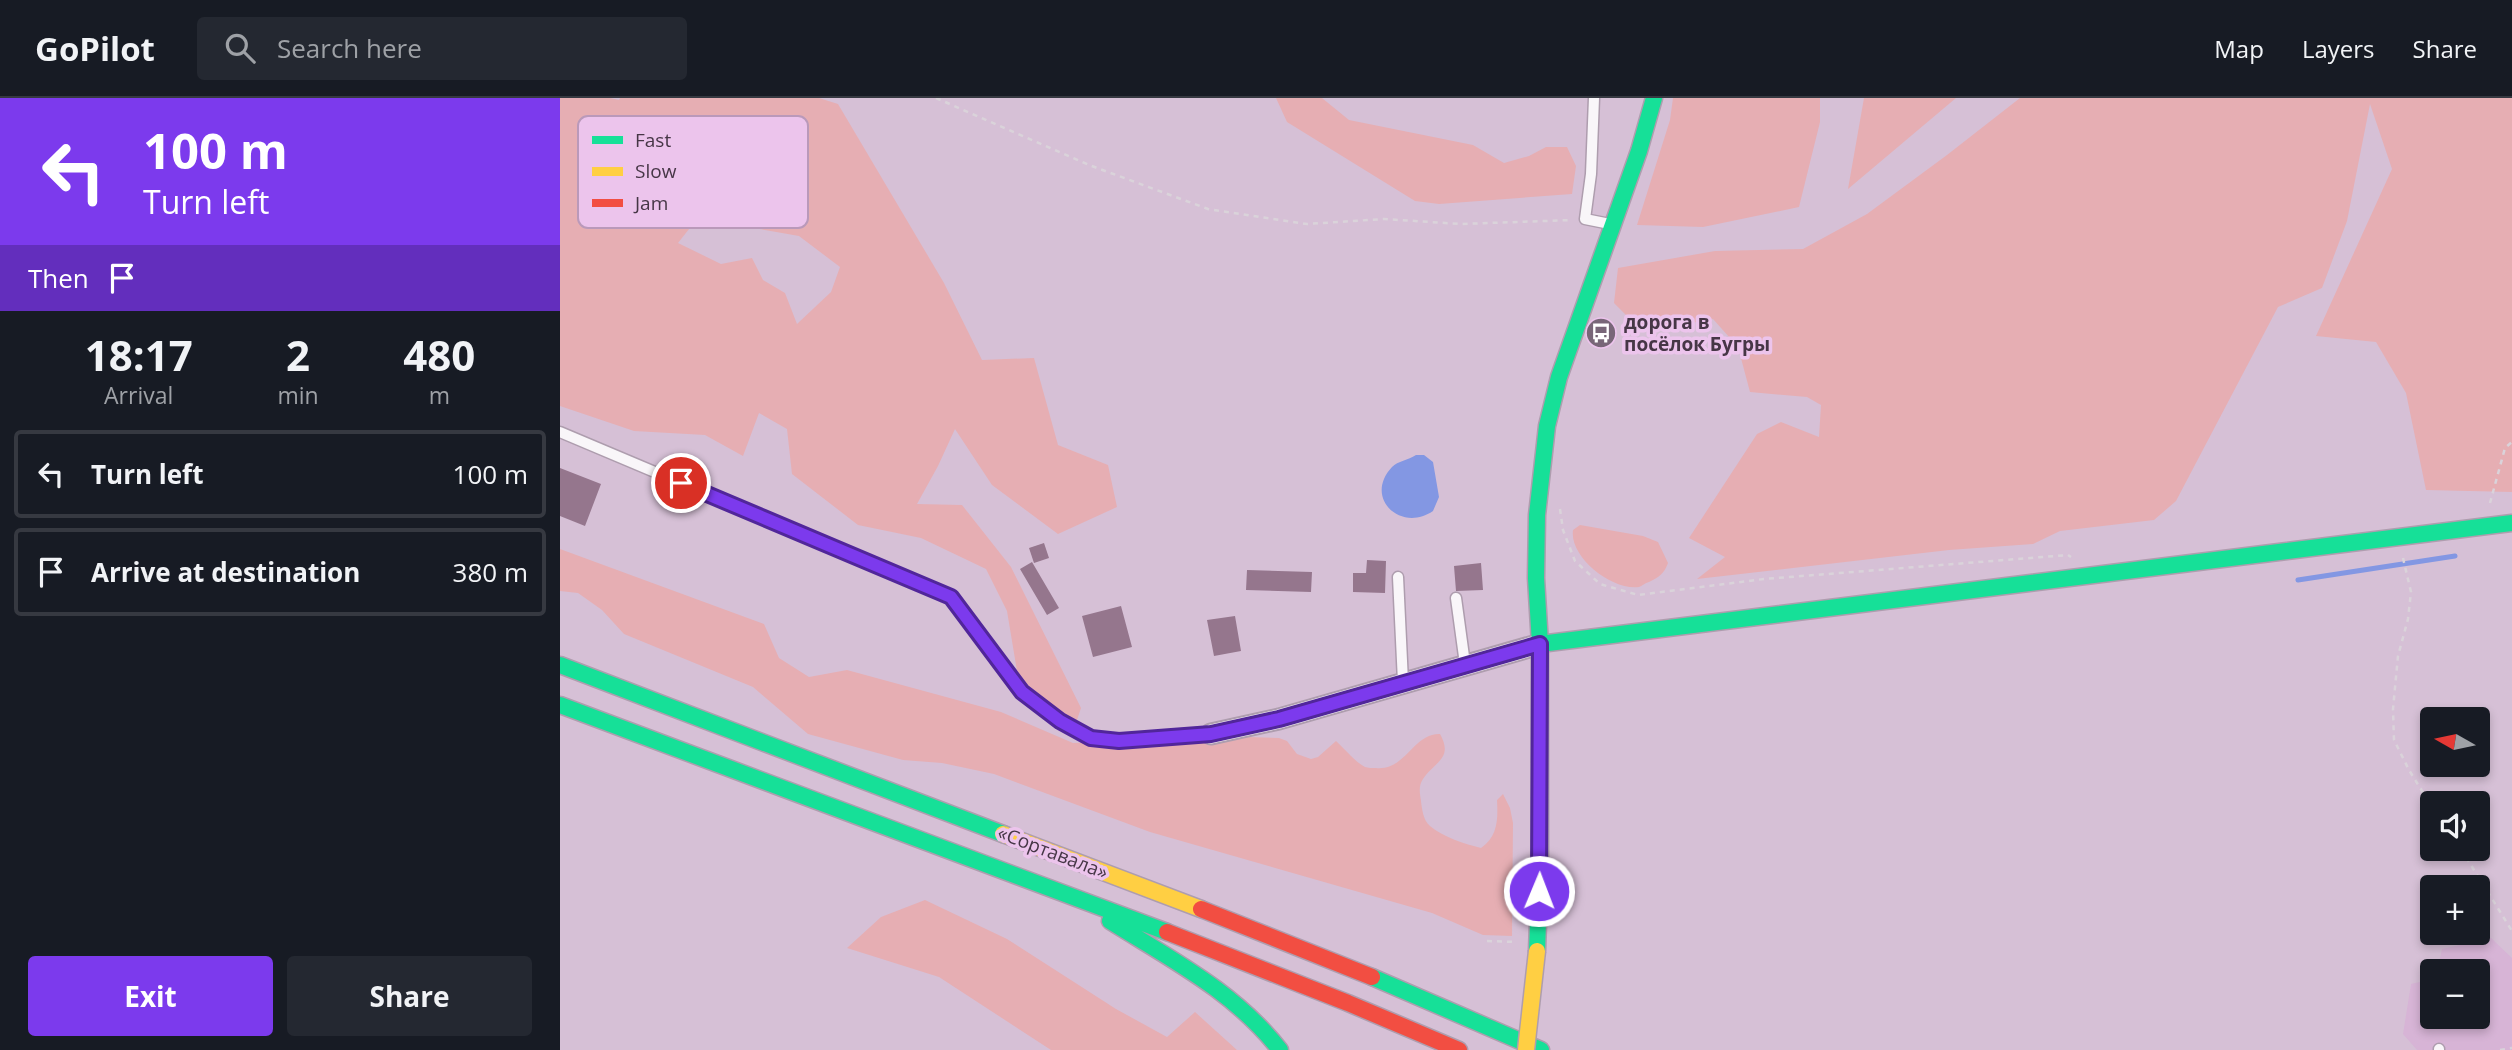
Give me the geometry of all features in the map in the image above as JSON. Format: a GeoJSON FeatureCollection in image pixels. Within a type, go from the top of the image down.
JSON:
{"type":"FeatureCollection","features":[{"type":"Feature","properties":{"kind":"main road"},"geometry":{"type":"LineString","coordinates":[[1526,1050],[1537,947],[1540,865],[1537,514],[1547,426],[1559,377],[1654,98]]}},
{"type":"Feature","properties":{"kind":"main road"},"geometry":{"type":"LineString","coordinates":[[1540,644],[1783,616],[2512,523]]}},
{"type":"Feature","properties":{"kind":"main road","name":"«Сортавала»"},"geometry":{"type":"LineString","coordinates":[[560,665],[1239,923],[1541,1050]]}},
{"type":"Feature","properties":{"kind":"main road","name":"«Сортавала»"},"geometry":{"type":"LineString","coordinates":[[560,705],[1244,960],[1459,1050]]}},
{"type":"Feature","properties":{"kind":"main road"},"geometry":{"type":"LineString","coordinates":[[1076,899],[1208,981],[1238,1005],[1280,1050]]}},
{"type":"Feature","properties":{"kind":"street"},"geometry":{"type":"LineString","coordinates":[[1211,734],[1279,719],[1540,644]]}},
{"type":"Feature","properties":{"kind":"lane"},"geometry":{"type":"LineString","coordinates":[[1594,98],[1591,174],[1585,219],[1612,224]]}},
{"type":"Feature","properties":{"kind":"lane"},"geometry":{"type":"LineString","coordinates":[[560,432],[951,597],[1022,692],[1060,721],[1091,738],[1119,741],[1211,734]]}},
{"type":"Feature","properties":{"kind":"lane"},"geometry":{"type":"LineString","coordinates":[[1398,577],[1403,682]]}},
{"type":"Feature","properties":{"kind":"lane"},"geometry":{"type":"LineString","coordinates":[[1456,598],[1465,664]]}},
{"type":"Feature","properties":{"kind":"path"},"geometry":{"type":"LineString","coordinates":[[936,98],[1089,165],[1208,209],[1307,224],[1384,219],[1461,224],[1585,219]]}},
{"type":"Feature","properties":{"kind":"path"},"geometry":{"type":"LineString","coordinates":[[2488,527],[2490,499],[2505,448],[2512,442]]}},
{"type":"Feature","properties":{"kind":"path"},"geometry":{"type":"LineString","coordinates":[[1560,502],[1563,530],[1575,561],[1600,584],[1638,595],[1764,579],[2001,559]]}},
{"type":"Feature","properties":{"kind":"path"},"geometry":{"type":"LineString","coordinates":[[2402,560],[2411,592],[2408,618],[2398,656],[2393,709],[2394,740],[2422,791]]}},
{"type":"Feature","properties":{"kind":"path"},"geometry":{"type":"LineString","coordinates":[[2468,861],[2512,931]]}},
{"type":"Feature","properties":{"kind":"path"},"geometry":{"type":"LineString","coordinates":[[1487,941],[1537,947]]}},
{"type":"Feature","properties":{"kind":"path"},"geometry":{"type":"LineString","coordinates":[[2500,1050],[2512,1048]]}},
{"type":"Feature","properties":{"kind":"shaded area"},"geometry":{"type":"Polygon","coordinates":[[[560,98],[819,98],[838,104],[944,283],[982,360],[1034,358],[1058,445],[1108,465],[1117,507],[1058,534],[992,485],[955,429],[917,504],[962,505],[1011,567],[1081,708],[1075,726],[1018,677],[1007,611],[986,569],[921,538],[858,525],[792,474],[787,429],[759,413],[743,456],[705,435],[634,431],[560,406],[560,98]]]}},
{"type":"Feature","properties":{"kind":"shaded area"},"geometry":{"type":"Polygon","coordinates":[[[1276,98],[1322,98],[1349,120],[1473,145],[1504,163],[1529,156],[1546,147],[1567,147],[1576,166],[1572,194],[1439,204],[1415,201],[1287,122],[1276,98]]]}},
{"type":"Feature","properties":{"kind":"shaded area"},"geometry":{"type":"Polygon","coordinates":[[[1673,98],[1820,98],[1820,122],[1799,207],[1703,227],[1637,225],[1670,120],[1673,98]]]}},
{"type":"Feature","properties":{"kind":"shaded area"},"geometry":{"type":"Polygon","coordinates":[[[1864,98],[1956,98],[1848,189],[1864,98]]]}},
{"type":"Feature","properties":{"kind":"shaded area"},"geometry":{"type":"Polygon","coordinates":[[[2020,98],[2512,98],[2512,492],[2426,490],[2406,393],[2376,342],[2316,336],[2392,169],[2370,104],[2347,221],[2322,288],[2278,307],[2176,501],[2154,520],[2060,531],[2033,544],[1949,550],[1697,579],[1725,557],[1689,538],[1757,434],[1781,422],[1819,437],[1821,405],[1807,397],[1750,392],[1738,347],[1713,319],[1698,321],[1683,328],[1653,330],[1628,317],[1614,303],[1618,268],[1715,251],[1803,249],[1867,214],[2020,98]]]}},
{"type":"Feature","properties":{"kind":"shaded area"},"geometry":{"type":"Polygon","coordinates":[[[1580,525],[1643,536],[1658,542],[1668,563],[1663,573],[1639,587],[1628,587],[1605,578],[1585,561],[1578,551],[1573,530],[1580,525]]]}},
{"type":"Feature","properties":{"kind":"shaded area"},"geometry":{"type":"Polygon","coordinates":[[[560,549],[764,624],[779,658],[809,677],[847,670],[1001,712],[1073,743],[1279,738],[1287,741],[1297,754],[1311,759],[1318,757],[1336,741],[1361,765],[1376,768],[1395,764],[1423,739],[1440,734],[1444,742],[1444,755],[1427,773],[1420,787],[1424,818],[1441,834],[1481,848],[1494,833],[1497,800],[1503,794],[1513,823],[1512,936],[1483,935],[1432,913],[1150,832],[994,774],[942,763],[903,760],[808,734],[753,687],[624,634],[602,610],[578,593],[560,591],[560,549]]]}},
{"type":"Feature","properties":{"kind":"shaded area"},"geometry":{"type":"Polygon","coordinates":[[[925,900],[1007,939],[1116,1009],[1167,1037],[1195,1012],[1237,1050],[1051,1050],[939,977],[847,948],[881,917],[925,900]]]}},
{"type":"Feature","properties":{"kind":"shaded area"},"geometry":{"type":"Polygon","coordinates":[[[2490,938],[2512,958],[2512,1050],[2417,1050],[2403,1034],[2411,984],[2420,982],[2420,1029],[2490,1029],[2490,959],[2440,959],[2442,949],[2460,945],[2490,945],[2490,938]]]}},
{"type":"Feature","properties":{"kind":"water"},"geometry":{"type":"Polygon","coordinates":[[[1416,455],[1424,455],[1433,462],[1439,497],[1433,511],[1421,517],[1409,518],[1390,509],[1382,490],[1384,479],[1392,467],[1416,455]]]}},
{"type":"Feature","properties":{"kind":"building"},"geometry":{"type":"Polygon","coordinates":[[[560,468],[601,484],[585,526],[560,516],[560,468]]]}},
{"type":"Feature","properties":{"kind":"building"},"geometry":{"type":"Polygon","coordinates":[[[1044,543],[1049,558],[1034,563],[1029,548],[1044,543]]]}},
{"type":"Feature","properties":{"kind":"building"},"geometry":{"type":"Polygon","coordinates":[[[1367,560],[1386,561],[1385,593],[1353,592],[1353,573],[1366,573],[1367,560]]]}},
{"type":"Feature","properties":{"kind":"building"},"geometry":{"type":"Polygon","coordinates":[[[1032,562],[1059,608],[1047,615],[1020,569],[1032,562]]]}},
{"type":"Feature","properties":{"kind":"building"},"geometry":{"type":"Polygon","coordinates":[[[1481,563],[1483,590],[1456,591],[1454,566],[1481,563]]]}},
{"type":"Feature","properties":{"kind":"building"},"geometry":{"type":"Polygon","coordinates":[[[1247,570],[1312,572],[1311,592],[1246,590],[1247,570]]]}},
{"type":"Feature","properties":{"kind":"building"},"geometry":{"type":"Polygon","coordinates":[[[1121,606],[1132,647],[1093,657],[1082,616],[1121,606]]]}},
{"type":"Feature","properties":{"kind":"building"},"geometry":{"type":"Polygon","coordinates":[[[1235,616],[1241,651],[1214,656],[1207,620],[1235,616]]]}},
{"type":"Feature","properties":{"kind":"waterway"},"geometry":{"type":"LineString","coordinates":[[2298,580],[2455,556]]}},
{"type":"Feature","properties":{"kind":"traffic: fast"},"geometry":{"type":"LineString","coordinates":[[1537,951],[1540,865],[1537,515],[1547,426],[1559,377],[1639,151],[1654,98]]}},
{"type":"Feature","properties":{"kind":"traffic: fast"},"geometry":{"type":"LineString","coordinates":[[1540,644],[2512,523]]}},
{"type":"Feature","properties":{"kind":"traffic: fast"},"geometry":{"type":"LineString","coordinates":[[560,665],[1003,834]]}},
{"type":"Feature","properties":{"kind":"traffic: fast"},"geometry":{"type":"LineString","coordinates":[[560,705],[1167,932]]}},
{"type":"Feature","properties":{"kind":"traffic: fast"},"geometry":{"type":"LineString","coordinates":[[1110,921],[1223,994],[1262,1029],[1280,1050]]}},
{"type":"Feature","properties":{"kind":"traffic: fast"},"geometry":{"type":"LineString","coordinates":[[1372,977],[1541,1050]]}},
{"type":"Feature","properties":{"kind":"traffic: slow"},"geometry":{"type":"LineString","coordinates":[[1003,834],[1201,909]]}},
{"type":"Feature","properties":{"kind":"traffic: slow"},"geometry":{"type":"LineString","coordinates":[[1526,1050],[1537,951]]}},
{"type":"Feature","properties":{"kind":"traffic: jam"},"geometry":{"type":"LineString","coordinates":[[1201,909],[1372,977]]}},
{"type":"Feature","properties":{"kind":"traffic: jam"},"geometry":{"type":"LineString","coordinates":[[1167,932],[1459,1050]]}},
{"type":"Feature","properties":{"kind":"place","name":"дорога в посёлок Бугры"},"geometry":{"type":"Point","coordinates":[1601,333]}},
{"type":"Feature","properties":{"kind":"route"},"geometry":{"type":"LineString","coordinates":[[681,483],[951,597],[1022,692],[1060,721],[1091,738],[1119,741],[1211,734],[1279,719],[1540,644],[1539,891]]}}]}
